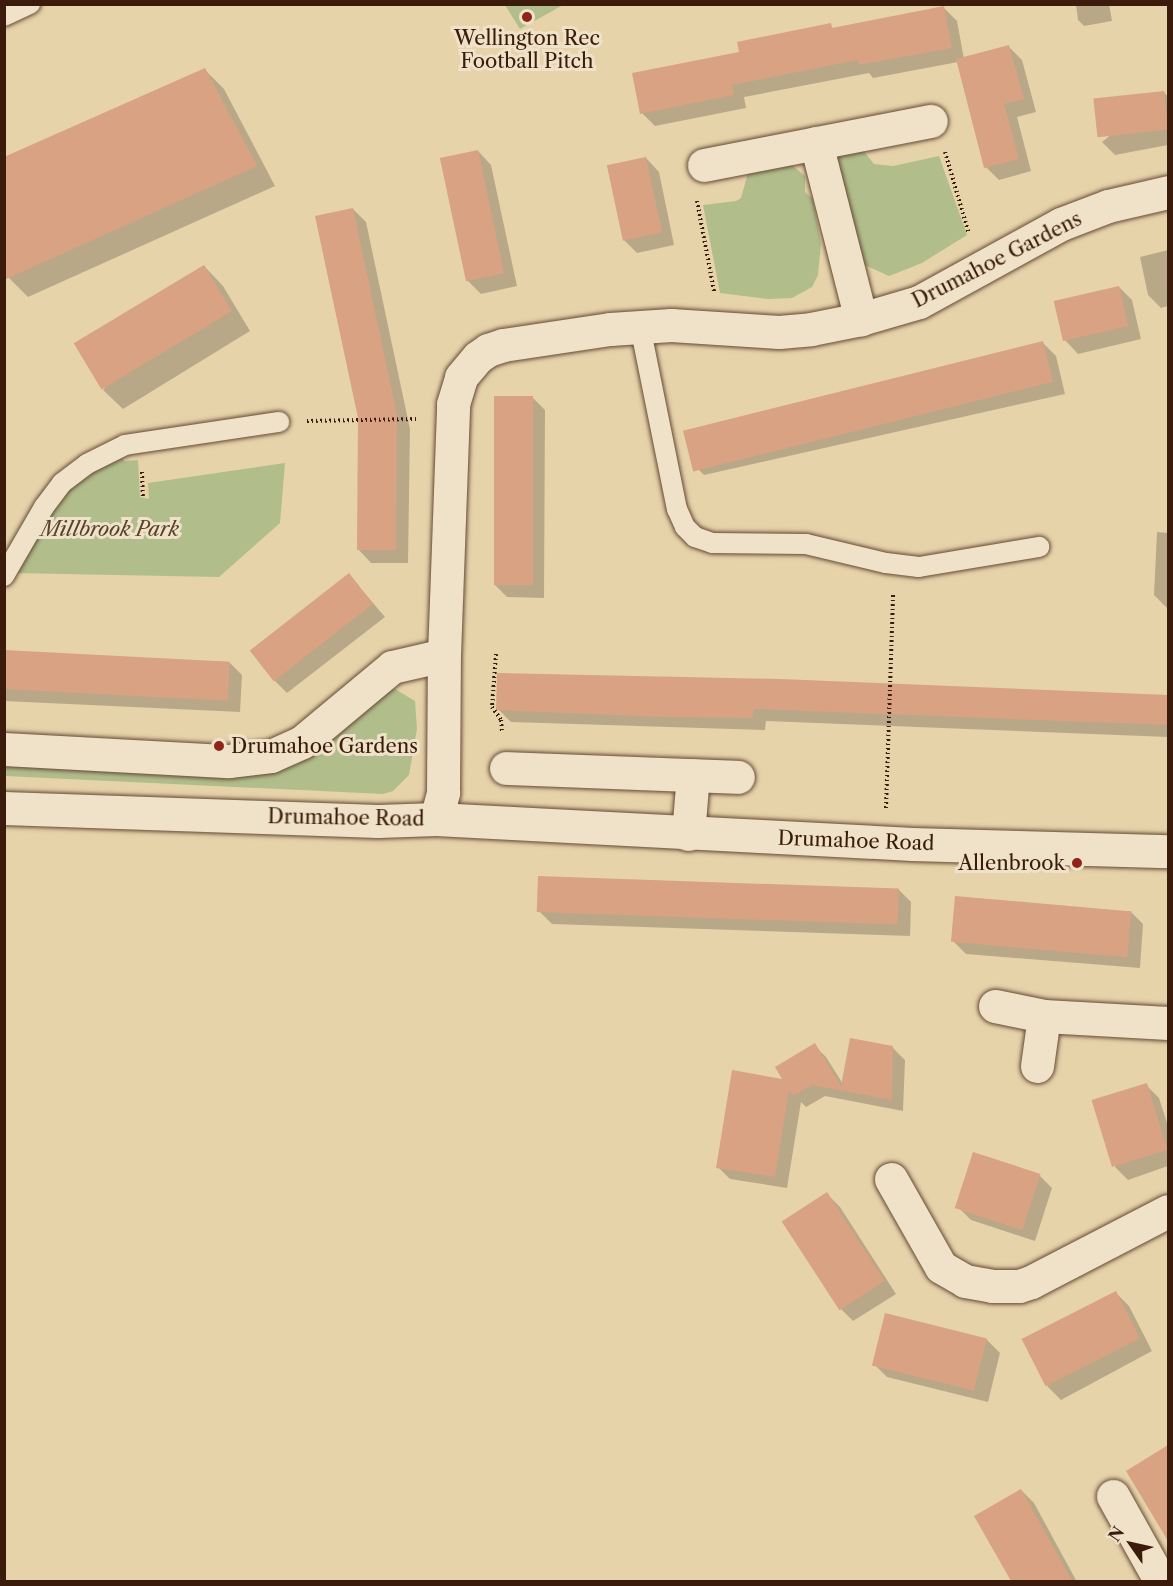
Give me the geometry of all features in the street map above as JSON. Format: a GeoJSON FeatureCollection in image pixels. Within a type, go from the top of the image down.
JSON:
{"type":"FeatureCollection","features":[{"type":"Feature","properties":{"kind":"street"},"geometry":{"type":"LineString","coordinates":[[704,165],[931,121]]}},
{"type":"Feature","properties":{"kind":"street"},"geometry":{"type":"LineString","coordinates":[[816,143],[861,319]]}},
{"type":"Feature","properties":{"kind":"street","name":"Drumahoe Gardens"},"geometry":{"type":"LineString","coordinates":[[436,819],[443,792],[444,655],[452,420],[456,390],[461,377],[478,357],[488,350],[503,345],[640,326],[779,332],[811,329],[861,319],[919,302],[1061,224],[1108,206],[1168,192]]}},
{"type":"Feature","properties":{"kind":"street"},"geometry":{"type":"LineString","coordinates":[[4,749],[229,760],[271,756],[302,742],[392,667],[444,655]]}},
{"type":"Feature","properties":{"kind":"street"},"geometry":{"type":"LineString","coordinates":[[506,768],[738,777]]}},
{"type":"Feature","properties":{"kind":"street"},"geometry":{"type":"LineString","coordinates":[[688,834],[693,775]]}},
{"type":"Feature","properties":{"kind":"street","name":"Drumahoe Road"},"geometry":{"type":"LineString","coordinates":[[4,808],[378,821],[436,819],[912,844],[1168,851]]}},
{"type":"Feature","properties":{"kind":"street"},"geometry":{"type":"LineString","coordinates":[[995,1006],[1044,1017],[1168,1023]]}},
{"type":"Feature","properties":{"kind":"street"},"geometry":{"type":"LineString","coordinates":[[1037,1066],[1044,1017]]}},
{"type":"Feature","properties":{"kind":"street"},"geometry":{"type":"LineString","coordinates":[[891,1179],[941,1267],[964,1281],[992,1286],[1019,1286],[1031,1282],[1168,1211]]}},
{"type":"Feature","properties":{"kind":"street"},"geometry":{"type":"LineString","coordinates":[[1113,1496],[1163,1578]]}},
{"type":"Feature","properties":{"kind":"lane"},"geometry":{"type":"LineString","coordinates":[[4,15],[30,4]]}},
{"type":"Feature","properties":{"kind":"lane"},"geometry":{"type":"LineString","coordinates":[[640,326],[677,508],[686,527],[695,537],[712,543],[806,544],[894,564],[919,567],[1039,547]]}},
{"type":"Feature","properties":{"kind":"lane"},"geometry":{"type":"LineString","coordinates":[[4,576],[44,507],[62,483],[87,464],[125,446],[279,422]]}},
{"type":"Feature","properties":{"kind":"path"},"geometry":{"type":"LineString","coordinates":[[931,121],[947,157],[978,268]]}},
{"type":"Feature","properties":{"kind":"path"},"geometry":{"type":"LineString","coordinates":[[704,165],[697,202],[722,328]]}},
{"type":"Feature","properties":{"kind":"path"},"geometry":{"type":"LineString","coordinates":[[279,422],[452,420]]}},
{"type":"Feature","properties":{"kind":"path"},"geometry":{"type":"LineString","coordinates":[[885,809],[894,564]]}},
{"type":"Feature","properties":{"kind":"path"},"geometry":{"type":"LineString","coordinates":[[496,654],[492,707],[501,720],[506,768]]}},
{"type":"Feature","properties":{"kind":"green space","name":"Wellington Rec Football Pitch"},"geometry":{"type":"Polygon","coordinates":[[[505,5],[563,5],[520,29],[505,5]]]}},
{"type":"Feature","properties":{"kind":"green space"},"geometry":{"type":"Polygon","coordinates":[[[861,148],[874,164],[893,166],[939,156],[967,235],[922,263],[889,276],[858,262],[835,174],[838,158],[844,149],[861,148]]]}},
{"type":"Feature","properties":{"kind":"green space"},"geometry":{"type":"Polygon","coordinates":[[[787,161],[805,176],[805,192],[813,199],[821,244],[818,275],[812,287],[792,298],[768,299],[720,293],[703,205],[736,201],[741,198],[748,173],[756,165],[787,161]]]}},
{"type":"Feature","properties":{"kind":"green space","name":"Millbrook Park"},"geometry":{"type":"Polygon","coordinates":[[[121,453],[124,461],[138,460],[140,497],[149,499],[148,483],[285,463],[280,523],[219,577],[12,573],[64,488],[121,453]]]}},
{"type":"Feature","properties":{"kind":"green space"},"geometry":{"type":"Polygon","coordinates":[[[395,689],[415,701],[417,729],[409,775],[393,791],[383,794],[5,776],[4,758],[261,767],[377,693],[395,689]]]}},
{"type":"Feature","properties":{"kind":"building"},"geometry":{"type":"Polygon","coordinates":[[[944,6],[952,48],[859,65],[858,60],[732,85],[734,95],[640,114],[632,73],[739,52],[737,42],[831,23],[832,28],[944,6]]]}},
{"type":"Feature","properties":{"kind":"building"},"geometry":{"type":"Polygon","coordinates":[[[1009,45],[1024,99],[1004,104],[1019,159],[984,168],[956,59],[1009,45]]]}},
{"type":"Feature","properties":{"kind":"building"},"geometry":{"type":"Polygon","coordinates":[[[205,68],[257,166],[4,280],[4,157],[205,68]]]}},
{"type":"Feature","properties":{"kind":"building"},"geometry":{"type":"Polygon","coordinates":[[[1164,91],[1168,130],[1097,137],[1093,98],[1164,91]]]}},
{"type":"Feature","properties":{"kind":"building"},"geometry":{"type":"Polygon","coordinates":[[[478,150],[504,273],[466,281],[440,158],[478,150]]]}},
{"type":"Feature","properties":{"kind":"building"},"geometry":{"type":"Polygon","coordinates":[[[646,157],[662,232],[623,241],[607,165],[646,157]]]}},
{"type":"Feature","properties":{"kind":"building"},"geometry":{"type":"Polygon","coordinates":[[[353,208],[397,415],[396,550],[357,550],[358,418],[315,216],[353,208]]]}},
{"type":"Feature","properties":{"kind":"building"},"geometry":{"type":"Polygon","coordinates":[[[204,265],[232,311],[102,390],[74,343],[204,265]]]}},
{"type":"Feature","properties":{"kind":"building"},"geometry":{"type":"Polygon","coordinates":[[[1119,286],[1128,326],[1063,341],[1054,301],[1119,286]]]}},
{"type":"Feature","properties":{"kind":"building"},"geometry":{"type":"Polygon","coordinates":[[[1043,341],[1053,382],[693,472],[683,431],[1043,341]]]}},
{"type":"Feature","properties":{"kind":"building"},"geometry":{"type":"Polygon","coordinates":[[[494,396],[533,396],[533,585],[494,585],[494,396]]]}},
{"type":"Feature","properties":{"kind":"building"},"geometry":{"type":"Polygon","coordinates":[[[349,573],[373,604],[274,681],[250,651],[349,573]]]}},
{"type":"Feature","properties":{"kind":"building"},"geometry":{"type":"Polygon","coordinates":[[[4,650],[230,662],[228,701],[4,689],[4,650]]]}},
{"type":"Feature","properties":{"kind":"building"},"geometry":{"type":"Polygon","coordinates":[[[497,673],[780,679],[1168,695],[1168,725],[753,709],[753,718],[659,717],[496,710],[497,673]]]}},
{"type":"Feature","properties":{"kind":"building"},"geometry":{"type":"Polygon","coordinates":[[[538,876],[899,889],[898,925],[537,912],[538,876]]]}},
{"type":"Feature","properties":{"kind":"building"},"geometry":{"type":"Polygon","coordinates":[[[955,896],[1131,911],[1127,957],[951,942],[955,896]]]}},
{"type":"Feature","properties":{"kind":"building"},"geometry":{"type":"Polygon","coordinates":[[[850,1038],[893,1046],[892,1100],[812,1085],[793,1096],[789,1090],[775,1177],[716,1168],[732,1070],[782,1079],[775,1067],[815,1043],[841,1086],[850,1038]]]}},
{"type":"Feature","properties":{"kind":"building"},"geometry":{"type":"Polygon","coordinates":[[[1147,1083],[1167,1150],[1112,1167],[1092,1100],[1147,1083]]]}},
{"type":"Feature","properties":{"kind":"building"},"geometry":{"type":"Polygon","coordinates":[[[973,1152],[1041,1174],[1022,1230],[955,1208],[973,1152]]]}},
{"type":"Feature","properties":{"kind":"building"},"geometry":{"type":"Polygon","coordinates":[[[827,1192],[885,1281],[839,1310],[782,1221],[827,1192]]]}},
{"type":"Feature","properties":{"kind":"building"},"geometry":{"type":"Polygon","coordinates":[[[1116,1291],[1140,1338],[1046,1386],[1022,1339],[1116,1291]]]}},
{"type":"Feature","properties":{"kind":"building"},"geometry":{"type":"Polygon","coordinates":[[[885,1313],[987,1338],[974,1391],[872,1365],[885,1313]]]}},
{"type":"Feature","properties":{"kind":"building"},"geometry":{"type":"Polygon","coordinates":[[[1168,1445],[1168,1541],[1126,1471],[1168,1445]]]}},
{"type":"Feature","properties":{"kind":"building"},"geometry":{"type":"Polygon","coordinates":[[[1021,1489],[1072,1581],[1011,1581],[974,1516],[1021,1489]]]}},
{"type":"Feature","properties":{"kind":"place","name":"Wellington Rec Football Pitch"},"geometry":{"type":"Point","coordinates":[527,17]}},
{"type":"Feature","properties":{"kind":"place","name":"Drumahoe Gardens"},"geometry":{"type":"Point","coordinates":[219,746]}},
{"type":"Feature","properties":{"kind":"place","name":"Allenbrook"},"geometry":{"type":"Point","coordinates":[1077,863]}}]}
